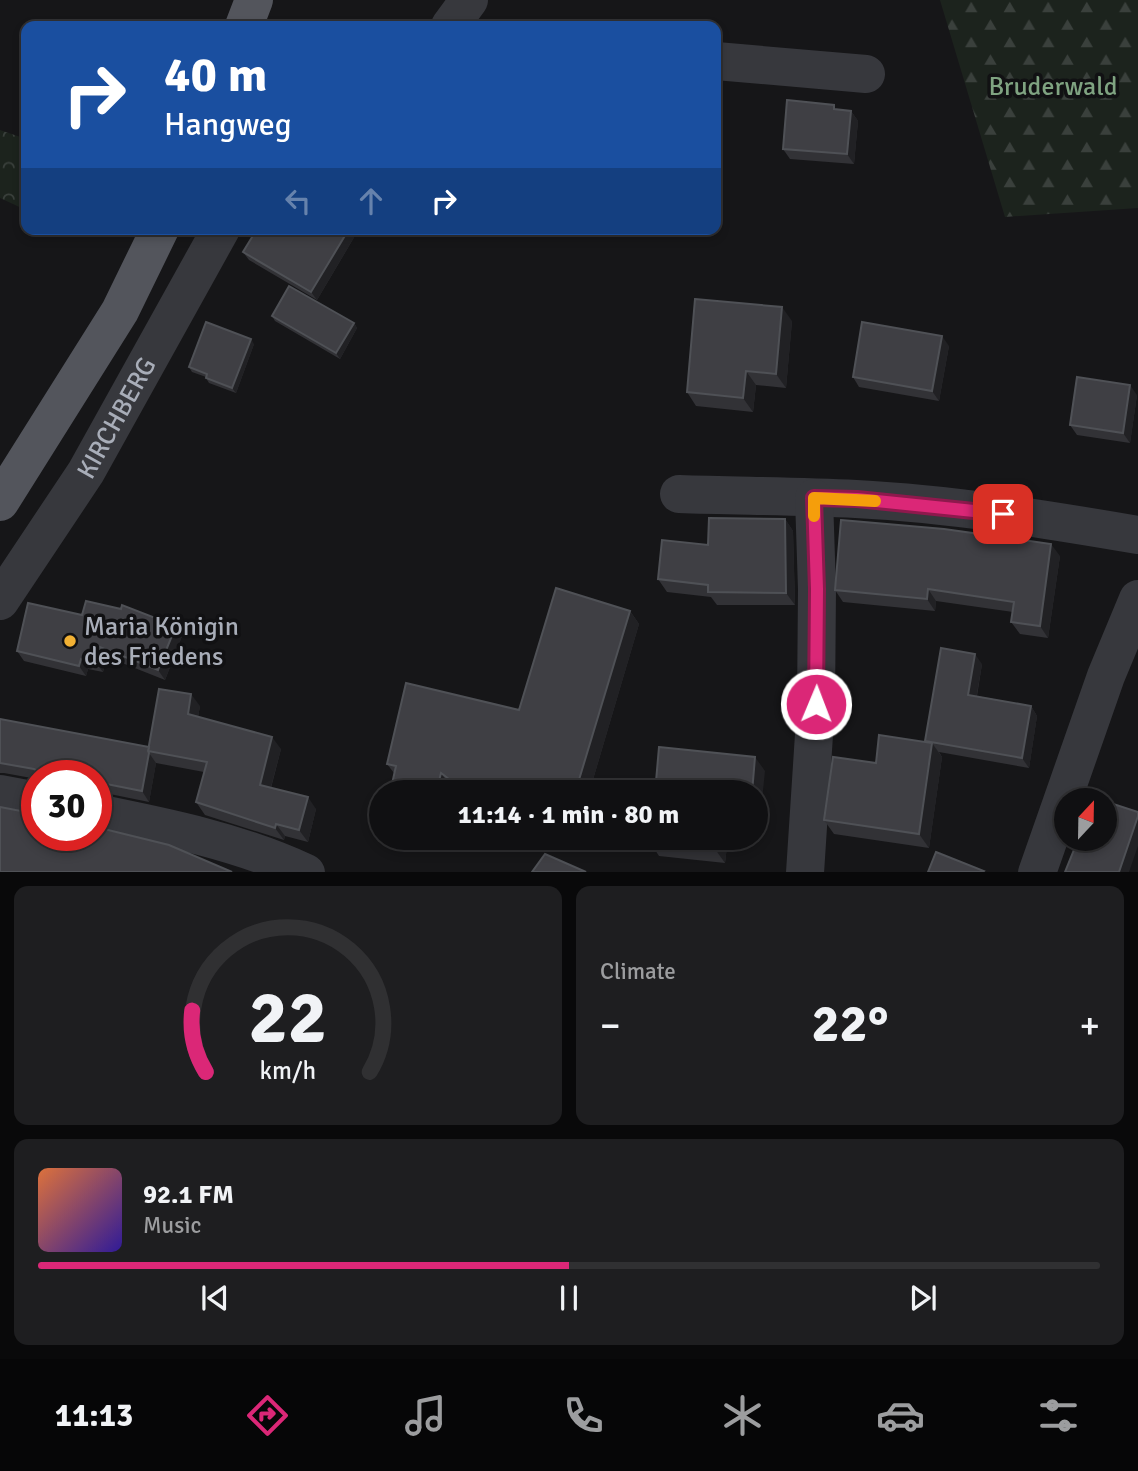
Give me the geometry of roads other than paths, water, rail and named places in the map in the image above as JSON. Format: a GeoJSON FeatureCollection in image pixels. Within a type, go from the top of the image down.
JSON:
{"type":"FeatureCollection","features":[{"type":"Feature","properties":{"kind":"main road"},"geometry":{"type":"LineString","coordinates":[[246,21],[254,0]]}},
{"type":"Feature","properties":{"kind":"main road"},"geometry":{"type":"LineString","coordinates":[[0,502],[120,311],[157,235]]}},
{"type":"Feature","properties":{"kind":"street"},"geometry":{"type":"LineString","coordinates":[[454,21],[469,0]]}},
{"type":"Feature","properties":{"kind":"street"},"geometry":{"type":"LineString","coordinates":[[721,61],[866,74]]}},
{"type":"Feature","properties":{"kind":"street","name":"KIRCHBERG"},"geometry":{"type":"LineString","coordinates":[[0,601],[86,472],[218,235]]}},
{"type":"Feature","properties":{"kind":"street"},"geometry":{"type":"LineString","coordinates":[[679,494],[857,499],[1054,520],[1138,536]]}},
{"type":"Feature","properties":{"kind":"street"},"geometry":{"type":"LineString","coordinates":[[805,872],[816,704],[817,589],[814,498]]}},
{"type":"Feature","properties":{"kind":"street"},"geometry":{"type":"LineString","coordinates":[[1037,872],[1106,676],[1138,599]]}},
{"type":"Feature","properties":{"kind":"street"},"geometry":{"type":"LineString","coordinates":[[0,794],[21,798]]}},
{"type":"Feature","properties":{"kind":"street"},"geometry":{"type":"LineString","coordinates":[[112,816],[217,841],[304,872]]}},
{"type":"Feature","properties":{"kind":"place","name":"Maria Königin des Friedens"},"geometry":{"type":"Point","coordinates":[70,641]}},
{"type":"Feature","properties":{"kind":"park label","name":"Bruderwald"},"geometry":{"type":"Point","coordinates":[1053,86]}}]}
